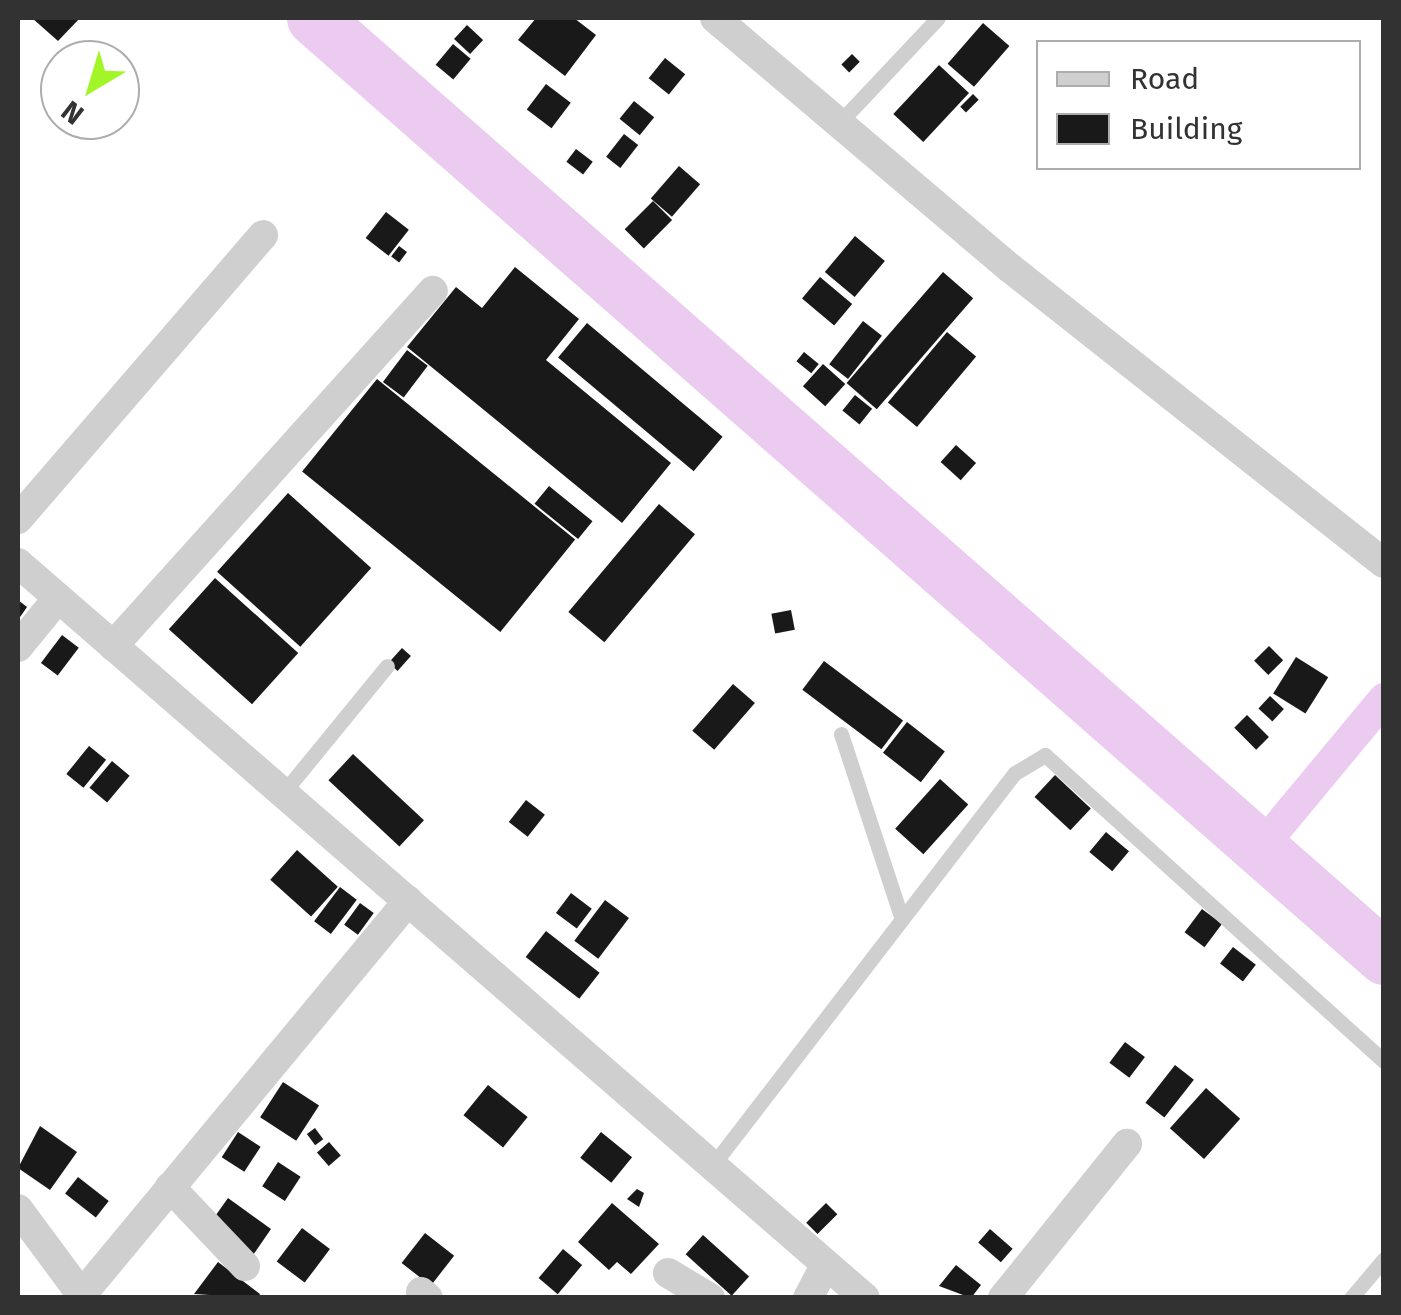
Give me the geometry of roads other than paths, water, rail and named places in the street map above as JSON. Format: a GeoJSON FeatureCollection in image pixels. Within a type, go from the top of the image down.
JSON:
{"type":"FeatureCollection","features":[{"type":"Feature","properties":{"kind":"street"},"geometry":{"type":"LineString","coordinates":[[714,18],[1384,563]]}},
{"type":"Feature","properties":{"kind":"street"},"geometry":{"type":"LineString","coordinates":[[18,519],[263,235]]}},
{"type":"Feature","properties":{"kind":"street"},"geometry":{"type":"LineString","coordinates":[[114,646],[433,291]]}},
{"type":"Feature","properties":{"kind":"street"},"geometry":{"type":"LineString","coordinates":[[18,563],[865,1298]]}},
{"type":"Feature","properties":{"kind":"street"},"geometry":{"type":"LineString","coordinates":[[18,647],[58,598]]}},
{"type":"Feature","properties":{"kind":"street"},"geometry":{"type":"LineString","coordinates":[[18,1209],[80,1296],[408,901]]}},
{"type":"Feature","properties":{"kind":"street"},"geometry":{"type":"LineString","coordinates":[[1002,1298],[1127,1144]]}},
{"type":"Feature","properties":{"kind":"street"},"geometry":{"type":"LineString","coordinates":[[170,1188],[245,1266]]}},
{"type":"Feature","properties":{"kind":"street"},"geometry":{"type":"LineString","coordinates":[[808,1298],[826,1264]]}},
{"type":"Feature","properties":{"kind":"street"},"geometry":{"type":"LineString","coordinates":[[668,1274],[710,1298]]}},
{"type":"Feature","properties":{"kind":"lane"},"geometry":{"type":"LineString","coordinates":[[839,123],[938,18]]}},
{"type":"Feature","properties":{"kind":"lane"},"geometry":{"type":"LineString","coordinates":[[283,792],[387,666]]}},
{"type":"Feature","properties":{"kind":"lane"},"geometry":{"type":"LineString","coordinates":[[841,734],[901,917]]}},
{"type":"Feature","properties":{"kind":"lane"},"geometry":{"type":"LineString","coordinates":[[712,1166],[1015,773],[1045,756],[1384,1061]]}},
{"type":"Feature","properties":{"kind":"lane"},"geometry":{"type":"LineString","coordinates":[[1351,1298],[1384,1259]]}},
{"type":"Feature","properties":{"kind":"waterway"},"geometry":{"type":"LineString","coordinates":[[314,18],[1384,957]]}},
{"type":"Feature","properties":{"kind":"waterway"},"geometry":{"type":"LineString","coordinates":[[1257,852],[1384,699]]}}]}
